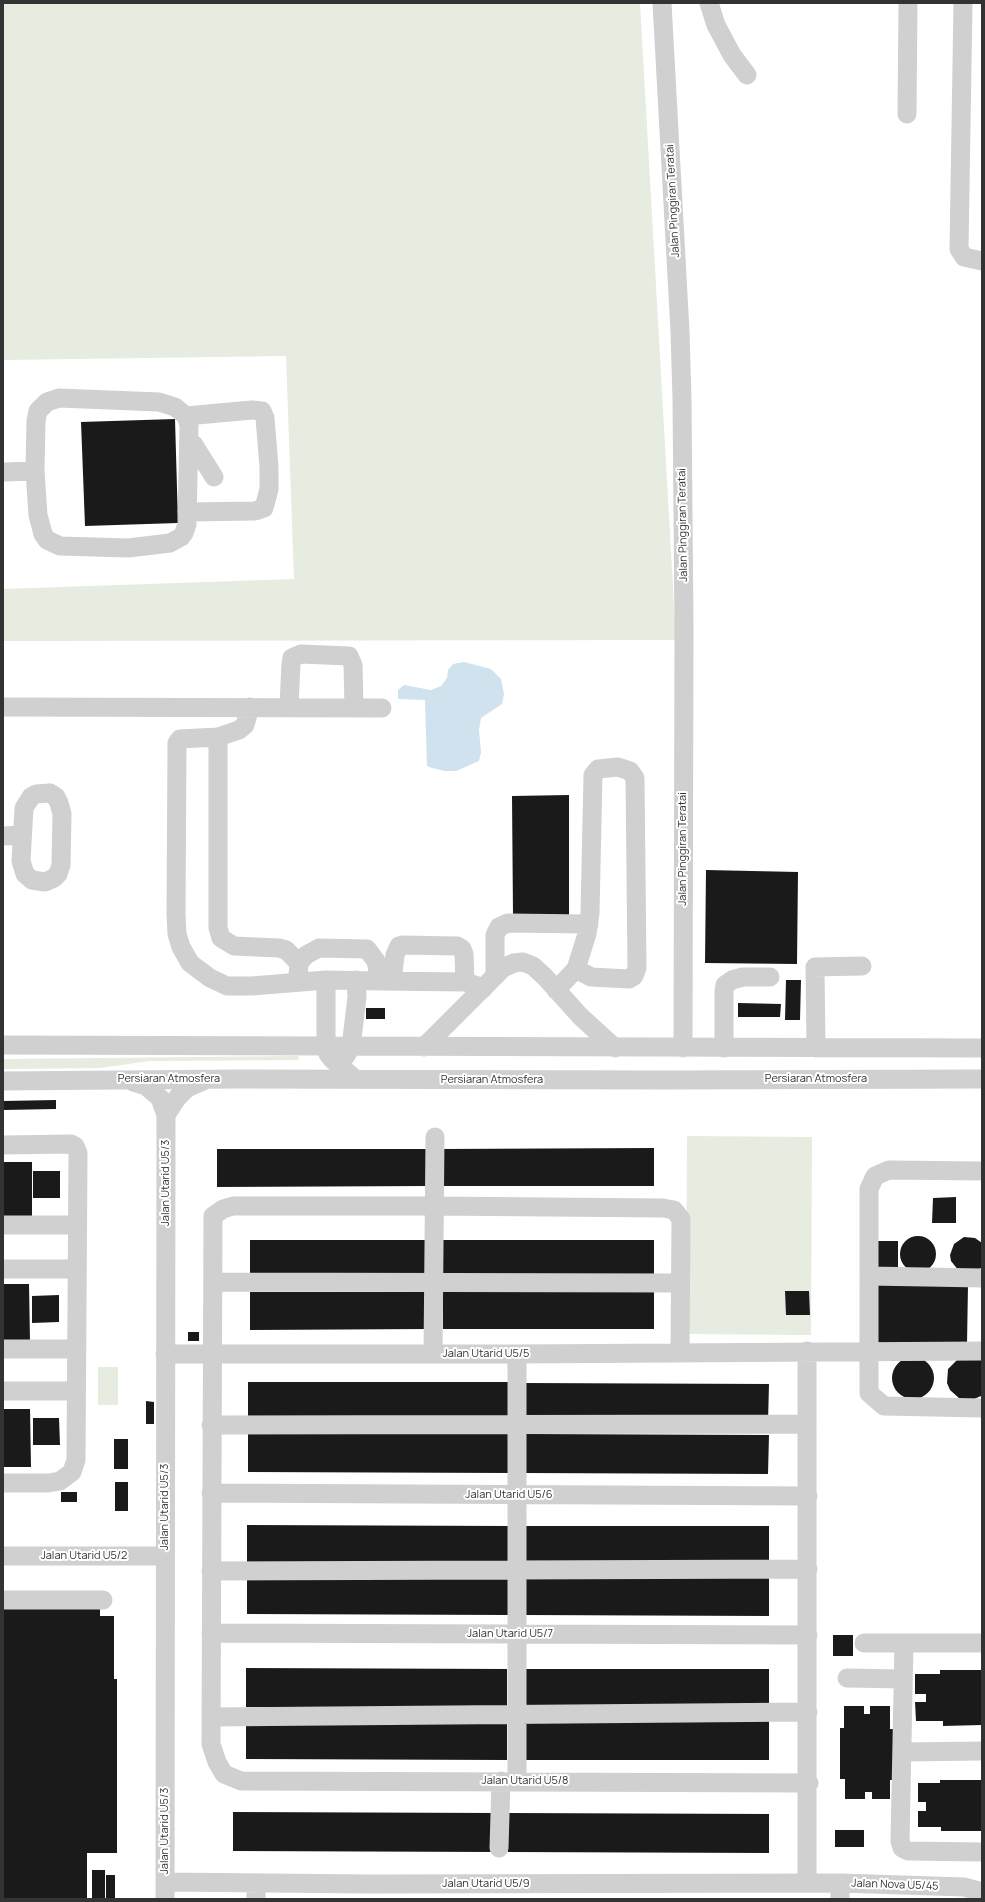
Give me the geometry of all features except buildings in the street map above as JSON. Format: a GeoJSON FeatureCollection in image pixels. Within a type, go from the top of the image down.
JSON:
{"type":"FeatureCollection","features":[{"type":"Feature","properties":{"kind":"street","name":"Jalan Pinggiran Teratai"},"geometry":{"type":"LineString","coordinates":[[662,3],[680,331],[682,399],[684,627],[683,1048]]}},
{"type":"Feature","properties":{"kind":"street"},"geometry":{"type":"LineString","coordinates":[[709,3],[716,25],[732,55],[748,75]]}},
{"type":"Feature","properties":{"kind":"street"},"geometry":{"type":"LineString","coordinates":[[907,114],[908,3]]}},
{"type":"Feature","properties":{"kind":"street"},"geometry":{"type":"LineString","coordinates":[[963,3],[960,249],[964,257],[982,261]]}},
{"type":"Feature","properties":{"kind":"street"},"geometry":{"type":"LineString","coordinates":[[59,398],[159,402],[175,407],[186,416],[189,425],[187,524],[181,538],[170,543],[128,548],[60,546],[47,540],[43,534],[38,515],[35,471],[36,421],[38,411],[48,402],[59,398]]}},
{"type":"Feature","properties":{"kind":"street"},"geometry":{"type":"LineString","coordinates":[[186,416],[252,410],[262,411],[265,418],[269,467],[269,489],[264,508],[255,511],[187,512]]}},
{"type":"Feature","properties":{"kind":"street"},"geometry":{"type":"LineString","coordinates":[[189,442],[194,445],[214,477]]}},
{"type":"Feature","properties":{"kind":"street"},"geometry":{"type":"LineString","coordinates":[[3,472],[35,471]]}},
{"type":"Feature","properties":{"kind":"street"},"geometry":{"type":"LineString","coordinates":[[289,706],[292,658],[301,654],[349,656],[353,665],[354,707]]}},
{"type":"Feature","properties":{"kind":"street"},"geometry":{"type":"LineString","coordinates":[[3,707],[289,706],[382,708]]}},
{"type":"Feature","properties":{"kind":"street"},"geometry":{"type":"LineString","coordinates":[[250,707],[245,725],[239,730],[218,737],[180,739],[177,743],[177,934],[181,947],[190,963],[210,978],[228,986],[252,986],[326,980],[465,982],[476,985],[489,983]]}},
{"type":"Feature","properties":{"kind":"street"},"geometry":{"type":"LineString","coordinates":[[218,737],[218,928],[221,938],[234,946],[279,948],[286,950],[299,962]]}},
{"type":"Feature","properties":{"kind":"street"},"geometry":{"type":"LineString","coordinates":[[556,990],[576,970],[584,947],[589,924],[593,775],[598,769],[618,767],[630,771],[635,778],[638,968],[634,976],[629,979],[591,977],[576,970]]}},
{"type":"Feature","properties":{"kind":"street"},"geometry":{"type":"LineString","coordinates":[[3,836],[22,835]]}},
{"type":"Feature","properties":{"kind":"street"},"geometry":{"type":"LineString","coordinates":[[489,983],[495,936],[499,927],[508,923],[589,924]]}},
{"type":"Feature","properties":{"kind":"street"},"geometry":{"type":"LineString","coordinates":[[386,981],[399,946],[403,945],[457,946],[462,949],[464,954],[465,982]]}},
{"type":"Feature","properties":{"kind":"street"},"geometry":{"type":"LineString","coordinates":[[297,982],[299,962],[306,955],[319,948],[366,949],[376,961],[386,981]]}},
{"type":"Feature","properties":{"kind":"street"},"geometry":{"type":"LineString","coordinates":[[424,1047],[503,968],[514,963],[523,962],[533,966],[615,1048]]}},
{"type":"Feature","properties":{"kind":"street"},"geometry":{"type":"LineString","coordinates":[[816,1048],[815,966],[862,966]]}},
{"type":"Feature","properties":{"kind":"street"},"geometry":{"type":"LineString","coordinates":[[724,1048],[725,985],[732,980],[743,977],[770,977]]}},
{"type":"Feature","properties":{"kind":"street"},"geometry":{"type":"LineString","coordinates":[[326,980],[326,1046],[328,1054],[355,1079]]}},
{"type":"Feature","properties":{"kind":"street"},"geometry":{"type":"LineString","coordinates":[[322,1079],[348,1054],[352,1047],[357,997],[356,980]]}},
{"type":"Feature","properties":{"kind":"street"},"geometry":{"type":"LineString","coordinates":[[3,1045],[982,1048]]}},
{"type":"Feature","properties":{"kind":"street","name":"Persiaran Atmosfera"},"geometry":{"type":"LineString","coordinates":[[3,1081],[982,1078]]}},
{"type":"Feature","properties":{"kind":"street"},"geometry":{"type":"LineString","coordinates":[[125,1080],[146,1086],[160,1098],[166,1114]]}},
{"type":"Feature","properties":{"kind":"street"},"geometry":{"type":"LineString","coordinates":[[166,1114],[177,1098],[187,1088],[206,1080]]}},
{"type":"Feature","properties":{"kind":"street","name":"Jalan Utarid U5/3"},"geometry":{"type":"LineString","coordinates":[[165,1891],[164,1354],[166,1114]]}},
{"type":"Feature","properties":{"kind":"street"},"geometry":{"type":"LineString","coordinates":[[433,1354],[435,1137]]}},
{"type":"Feature","properties":{"kind":"street"},"geometry":{"type":"LineString","coordinates":[[3,1145],[75,1146],[78,1152],[76,1460],[72,1472],[60,1481],[48,1483],[3,1483]]}},
{"type":"Feature","properties":{"kind":"street"},"geometry":{"type":"LineString","coordinates":[[982,1171],[889,1170],[875,1176],[869,1190],[869,1393],[884,1406],[982,1408]]}},
{"type":"Feature","properties":{"kind":"street"},"geometry":{"type":"LineString","coordinates":[[680,1353],[681,1219],[674,1210],[663,1208],[434,1206],[233,1206],[223,1209],[214,1216],[211,1425],[210,1717],[517,1713],[808,1712]]}},
{"type":"Feature","properties":{"kind":"street"},"geometry":{"type":"LineString","coordinates":[[3,1225],[77,1225]]}},
{"type":"Feature","properties":{"kind":"street"},"geometry":{"type":"LineString","coordinates":[[3,1269],[77,1269]]}},
{"type":"Feature","properties":{"kind":"street"},"geometry":{"type":"LineString","coordinates":[[869,1276],[982,1278]]}},
{"type":"Feature","properties":{"kind":"street"},"geometry":{"type":"LineString","coordinates":[[214,1282],[680,1283]]}},
{"type":"Feature","properties":{"kind":"street"},"geometry":{"type":"LineString","coordinates":[[3,1349],[76,1349]]}},
{"type":"Feature","properties":{"kind":"street"},"geometry":{"type":"LineString","coordinates":[[807,1884],[809,1783],[808,1351]]}},
{"type":"Feature","properties":{"kind":"street","name":"Jalan Utarid U5/5"},"geometry":{"type":"LineString","coordinates":[[164,1354],[212,1352],[517,1354],[982,1351]]}},
{"type":"Feature","properties":{"kind":"street"},"geometry":{"type":"LineString","coordinates":[[499,1848],[517,1713],[517,1354]]}},
{"type":"Feature","properties":{"kind":"street"},"geometry":{"type":"LineString","coordinates":[[3,1391],[76,1391]]}},
{"type":"Feature","properties":{"kind":"street"},"geometry":{"type":"LineString","coordinates":[[211,1425],[808,1424]]}},
{"type":"Feature","properties":{"kind":"street","name":"Jalan Utarid U5/6"},"geometry":{"type":"LineString","coordinates":[[211,1493],[808,1496]]}},
{"type":"Feature","properties":{"kind":"street","name":"Jalan Utarid U5/2"},"geometry":{"type":"LineString","coordinates":[[3,1556],[165,1556]]}},
{"type":"Feature","properties":{"kind":"street"},"geometry":{"type":"LineString","coordinates":[[211,1571],[808,1569]]}},
{"type":"Feature","properties":{"kind":"street"},"geometry":{"type":"LineString","coordinates":[[3,1600],[103,1600]]}},
{"type":"Feature","properties":{"kind":"street","name":"Jalan Utarid U5/7"},"geometry":{"type":"LineString","coordinates":[[211,1633],[808,1635]]}},
{"type":"Feature","properties":{"kind":"street"},"geometry":{"type":"LineString","coordinates":[[864,1643],[982,1643]]}},
{"type":"Feature","properties":{"kind":"street"},"geometry":{"type":"LineString","coordinates":[[904,1643],[902,1848],[908,1851],[982,1852]]}},
{"type":"Feature","properties":{"kind":"street"},"geometry":{"type":"LineString","coordinates":[[847,1678],[903,1679]]}},
{"type":"Feature","properties":{"kind":"street","name":"Jalan Utarid U5/8"},"geometry":{"type":"LineString","coordinates":[[210,1717],[211,1744],[217,1762],[224,1774],[241,1781],[809,1783]]}},
{"type":"Feature","properties":{"kind":"street"},"geometry":{"type":"LineString","coordinates":[[903,1752],[982,1750]]}},
{"type":"Feature","properties":{"kind":"street","name":"Jalan Utarid U5/9"},"geometry":{"type":"LineString","coordinates":[[165,1891],[532,1891],[807,1884]]}},
{"type":"Feature","properties":{"kind":"street","name":"Jalan Nova U5/45"},"geometry":{"type":"LineString","coordinates":[[807,1884],[840,1891],[964,1887],[982,1892]]}},
{"type":"Feature","properties":{"kind":"shaded area"},"geometry":{"type":"Polygon","coordinates":[[[3,3],[640,3],[676,640],[3,641],[3,589],[294,579],[286,356],[3,360],[3,3]]]}},
{"type":"Feature","properties":{"kind":"shaded area"},"geometry":{"type":"Polygon","coordinates":[[[298,1056],[299,1060],[150,1061],[100,1068],[3,1069],[3,1059],[298,1056]]]}},
{"type":"Feature","properties":{"kind":"shaded area"},"geometry":{"type":"Polygon","coordinates":[[[687,1136],[812,1137],[811,1335],[686,1334],[687,1136]]]}},
{"type":"Feature","properties":{"kind":"shaded area"},"geometry":{"type":"Polygon","coordinates":[[[98,1367],[118,1367],[118,1405],[98,1405],[98,1367]]]}},
{"type":"Feature","properties":{"kind":"water"},"geometry":{"type":"Polygon","coordinates":[[[464,662],[491,669],[501,679],[504,694],[502,704],[481,718],[479,730],[481,752],[479,761],[456,771],[445,771],[432,768],[427,766],[425,700],[398,699],[398,690],[404,685],[431,690],[441,686],[447,678],[448,670],[453,664],[464,662]]]}}]}
